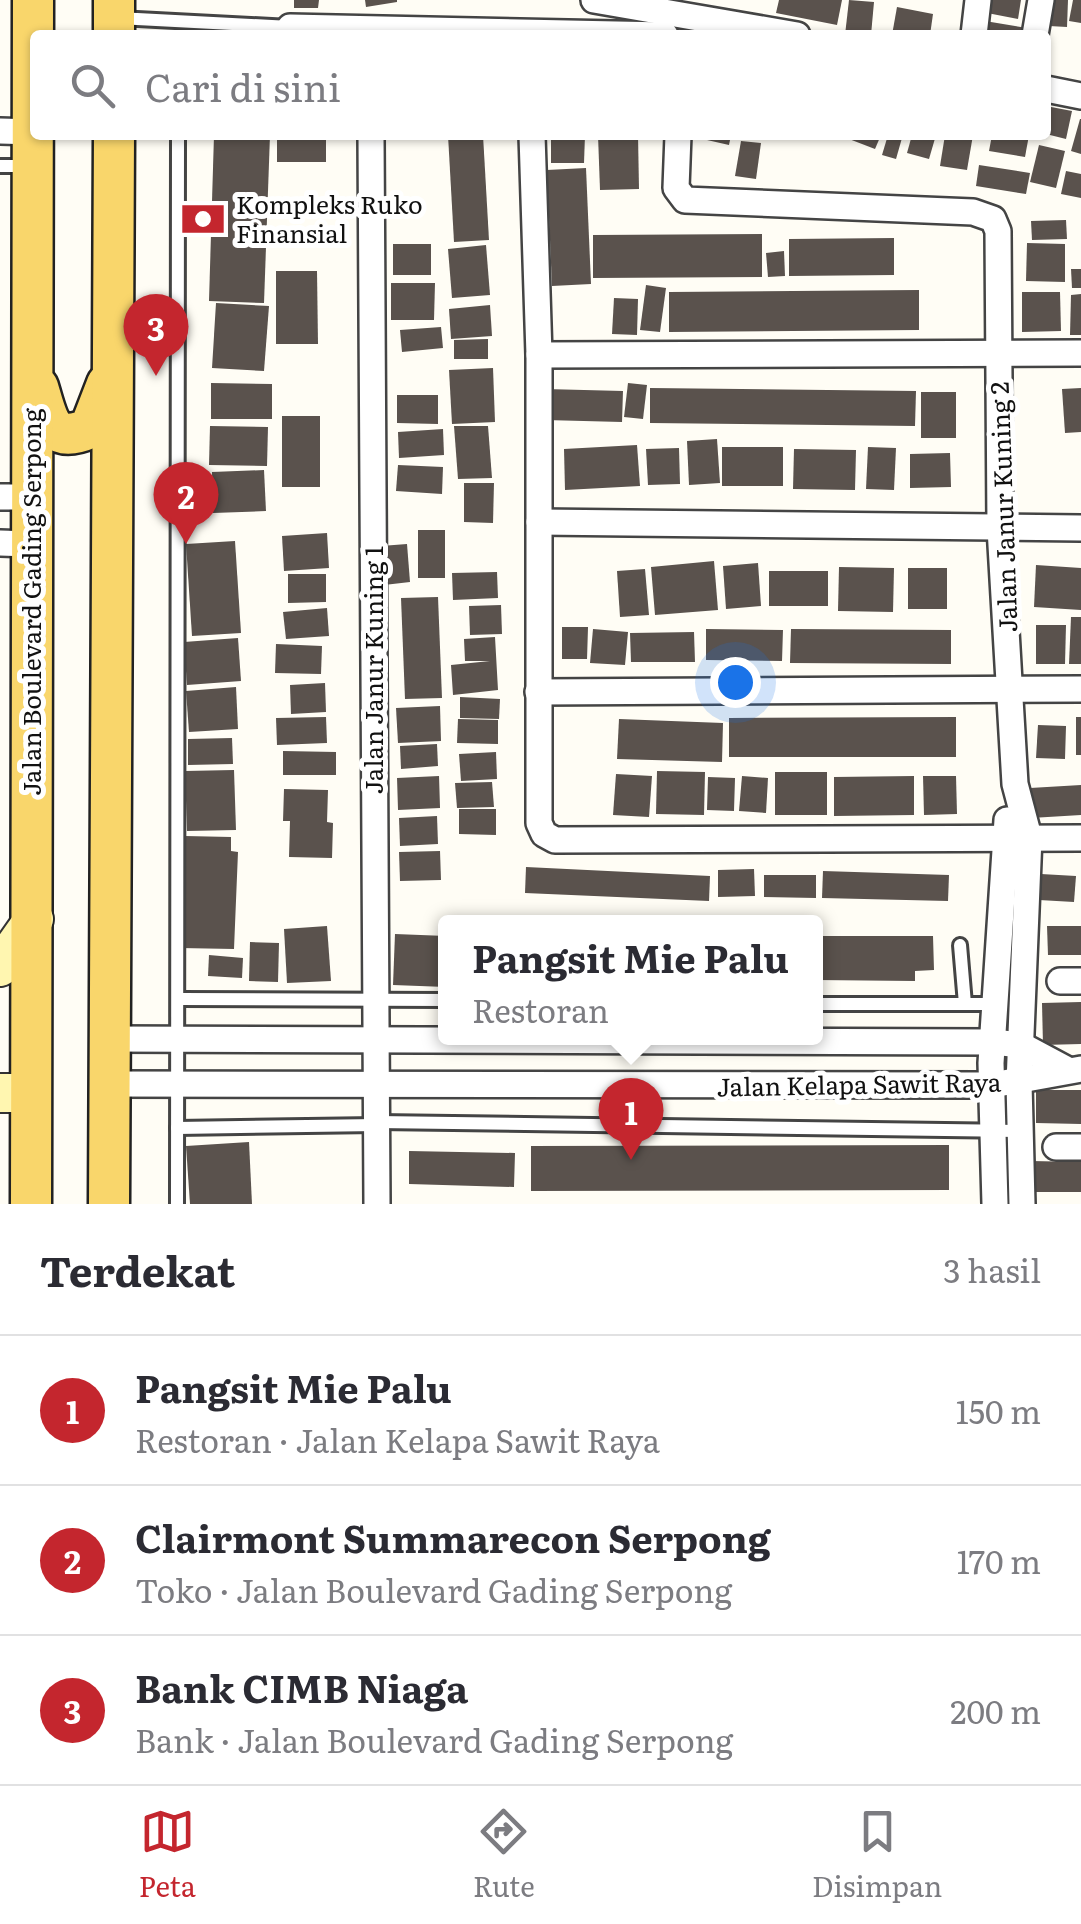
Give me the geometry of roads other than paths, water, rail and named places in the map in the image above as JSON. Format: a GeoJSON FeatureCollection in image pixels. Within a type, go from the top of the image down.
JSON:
{"type":"FeatureCollection","features":[{"type":"Feature","properties":{"kind":"main road","name":"Jalan Boulevard Gading Serpong"},"geometry":{"type":"LineString","coordinates":[[31,30],[33,0]]}},
{"type":"Feature","properties":{"kind":"main road","name":"Jalan Boulevard Gading Serpong"},"geometry":{"type":"LineString","coordinates":[[30,46],[23,155],[31,366],[15,496],[15,544],[34,918],[15,1093],[32,1204]]}},
{"type":"Feature","properties":{"kind":"main road"},"geometry":{"type":"LineString","coordinates":[[109,1204],[114,140]]}},
{"type":"Feature","properties":{"kind":"main road"},"geometry":{"type":"LineString","coordinates":[[31,366],[49,422],[58,432],[72,436],[90,428],[113,366]]}},
{"type":"Feature","properties":{"kind":"street"},"geometry":{"type":"LineString","coordinates":[[594,0],[774,30]]}},
{"type":"Feature","properties":{"kind":"street"},"geometry":{"type":"LineString","coordinates":[[975,30],[978,0]]}},
{"type":"Feature","properties":{"kind":"street"},"geometry":{"type":"LineString","coordinates":[[1036,30],[1041,0]]}},
{"type":"Feature","properties":{"kind":"street"},"geometry":{"type":"LineString","coordinates":[[290,26],[343,30]]}},
{"type":"Feature","properties":{"kind":"street"},"geometry":{"type":"LineString","coordinates":[[1051,90],[1081,96]]}},
{"type":"Feature","properties":{"kind":"street"},"geometry":{"type":"LineString","coordinates":[[0,132],[23,155]]}},
{"type":"Feature","properties":{"kind":"street","name":"Jalan Janur Kuning 1"},"geometry":{"type":"LineString","coordinates":[[370,140],[377,1204]]}},
{"type":"Feature","properties":{"kind":"street"},"geometry":{"type":"LineString","coordinates":[[532,140],[539,356],[539,822],[544,834],[555,840],[1081,838]]}},
{"type":"Feature","properties":{"kind":"street","name":"Jalan Janur Kuning 2"},"geometry":{"type":"LineString","coordinates":[[678,140],[676,188],[685,200],[973,212],[993,220],[998,231],[1000,528],[1013,690],[1015,784],[1029,837],[1019,1083],[1022,1204]]}},
{"type":"Feature","properties":{"kind":"street"},"geometry":{"type":"LineString","coordinates":[[539,356],[1081,354]]}},
{"type":"Feature","properties":{"kind":"street"},"geometry":{"type":"LineString","coordinates":[[539,522],[1081,528]]}},
{"type":"Feature","properties":{"kind":"street"},"geometry":{"type":"LineString","coordinates":[[538,692],[1081,689]]}},
{"type":"Feature","properties":{"kind":"street","name":"Jalan Janur Kuning 2"},"geometry":{"type":"LineString","coordinates":[[995,1204],[992,1042],[1003,837],[1015,784]]}},
{"type":"Feature","properties":{"kind":"street"},"geometry":{"type":"LineString","coordinates":[[0,967],[34,918]]}},
{"type":"Feature","properties":{"kind":"street","name":"Jalan Kelapa Sawit Raya"},"geometry":{"type":"LineString","coordinates":[[110,1038],[180,1042],[438,1042]]}},
{"type":"Feature","properties":{"kind":"street","name":"Jalan Kelapa Sawit Raya"},"geometry":{"type":"LineString","coordinates":[[823,1042],[1020,1045],[1073,1069]]}},
{"type":"Feature","properties":{"kind":"street","name":"Jalan Kelapa Sawit Raya"},"geometry":{"type":"LineString","coordinates":[[109,1084],[992,1084],[1019,1083],[1073,1069]]}},
{"type":"Feature","properties":{"kind":"lane"},"geometry":{"type":"LineString","coordinates":[[114,18],[179,29],[290,26]]}},
{"type":"Feature","properties":{"kind":"lane"},"geometry":{"type":"LineString","coordinates":[[177,1204],[178,140]]}},
{"type":"Feature","properties":{"kind":"lane"},"geometry":{"type":"LineString","coordinates":[[960,946],[964,1004]]}},
{"type":"Feature","properties":{"kind":"lane"},"geometry":{"type":"LineString","coordinates":[[180,999],[438,1000]]}},
{"type":"Feature","properties":{"kind":"lane"},"geometry":{"type":"LineString","coordinates":[[823,1004],[1022,1004]]}},
{"type":"Feature","properties":{"kind":"lane"},"geometry":{"type":"LineString","coordinates":[[177,1128],[722,1124],[1020,1131]]}},
{"type":"Feature","properties":{"kind":"place","name":"Kompleks Ruko Finansial"},"geometry":{"type":"Point","coordinates":[203,219]}},
{"type":"Feature","properties":{"kind":"place","name":"Bank CIMB Niaga"},"geometry":{"type":"Point","coordinates":[156,376]}},
{"type":"Feature","properties":{"kind":"place","name":"Clairmont Summarecon Serpong"},"geometry":{"type":"Point","coordinates":[186,544]}},
{"type":"Feature","properties":{"kind":"place","name":"Pangsit Mie Palu"},"geometry":{"type":"Point","coordinates":[631,1160]}}]}
